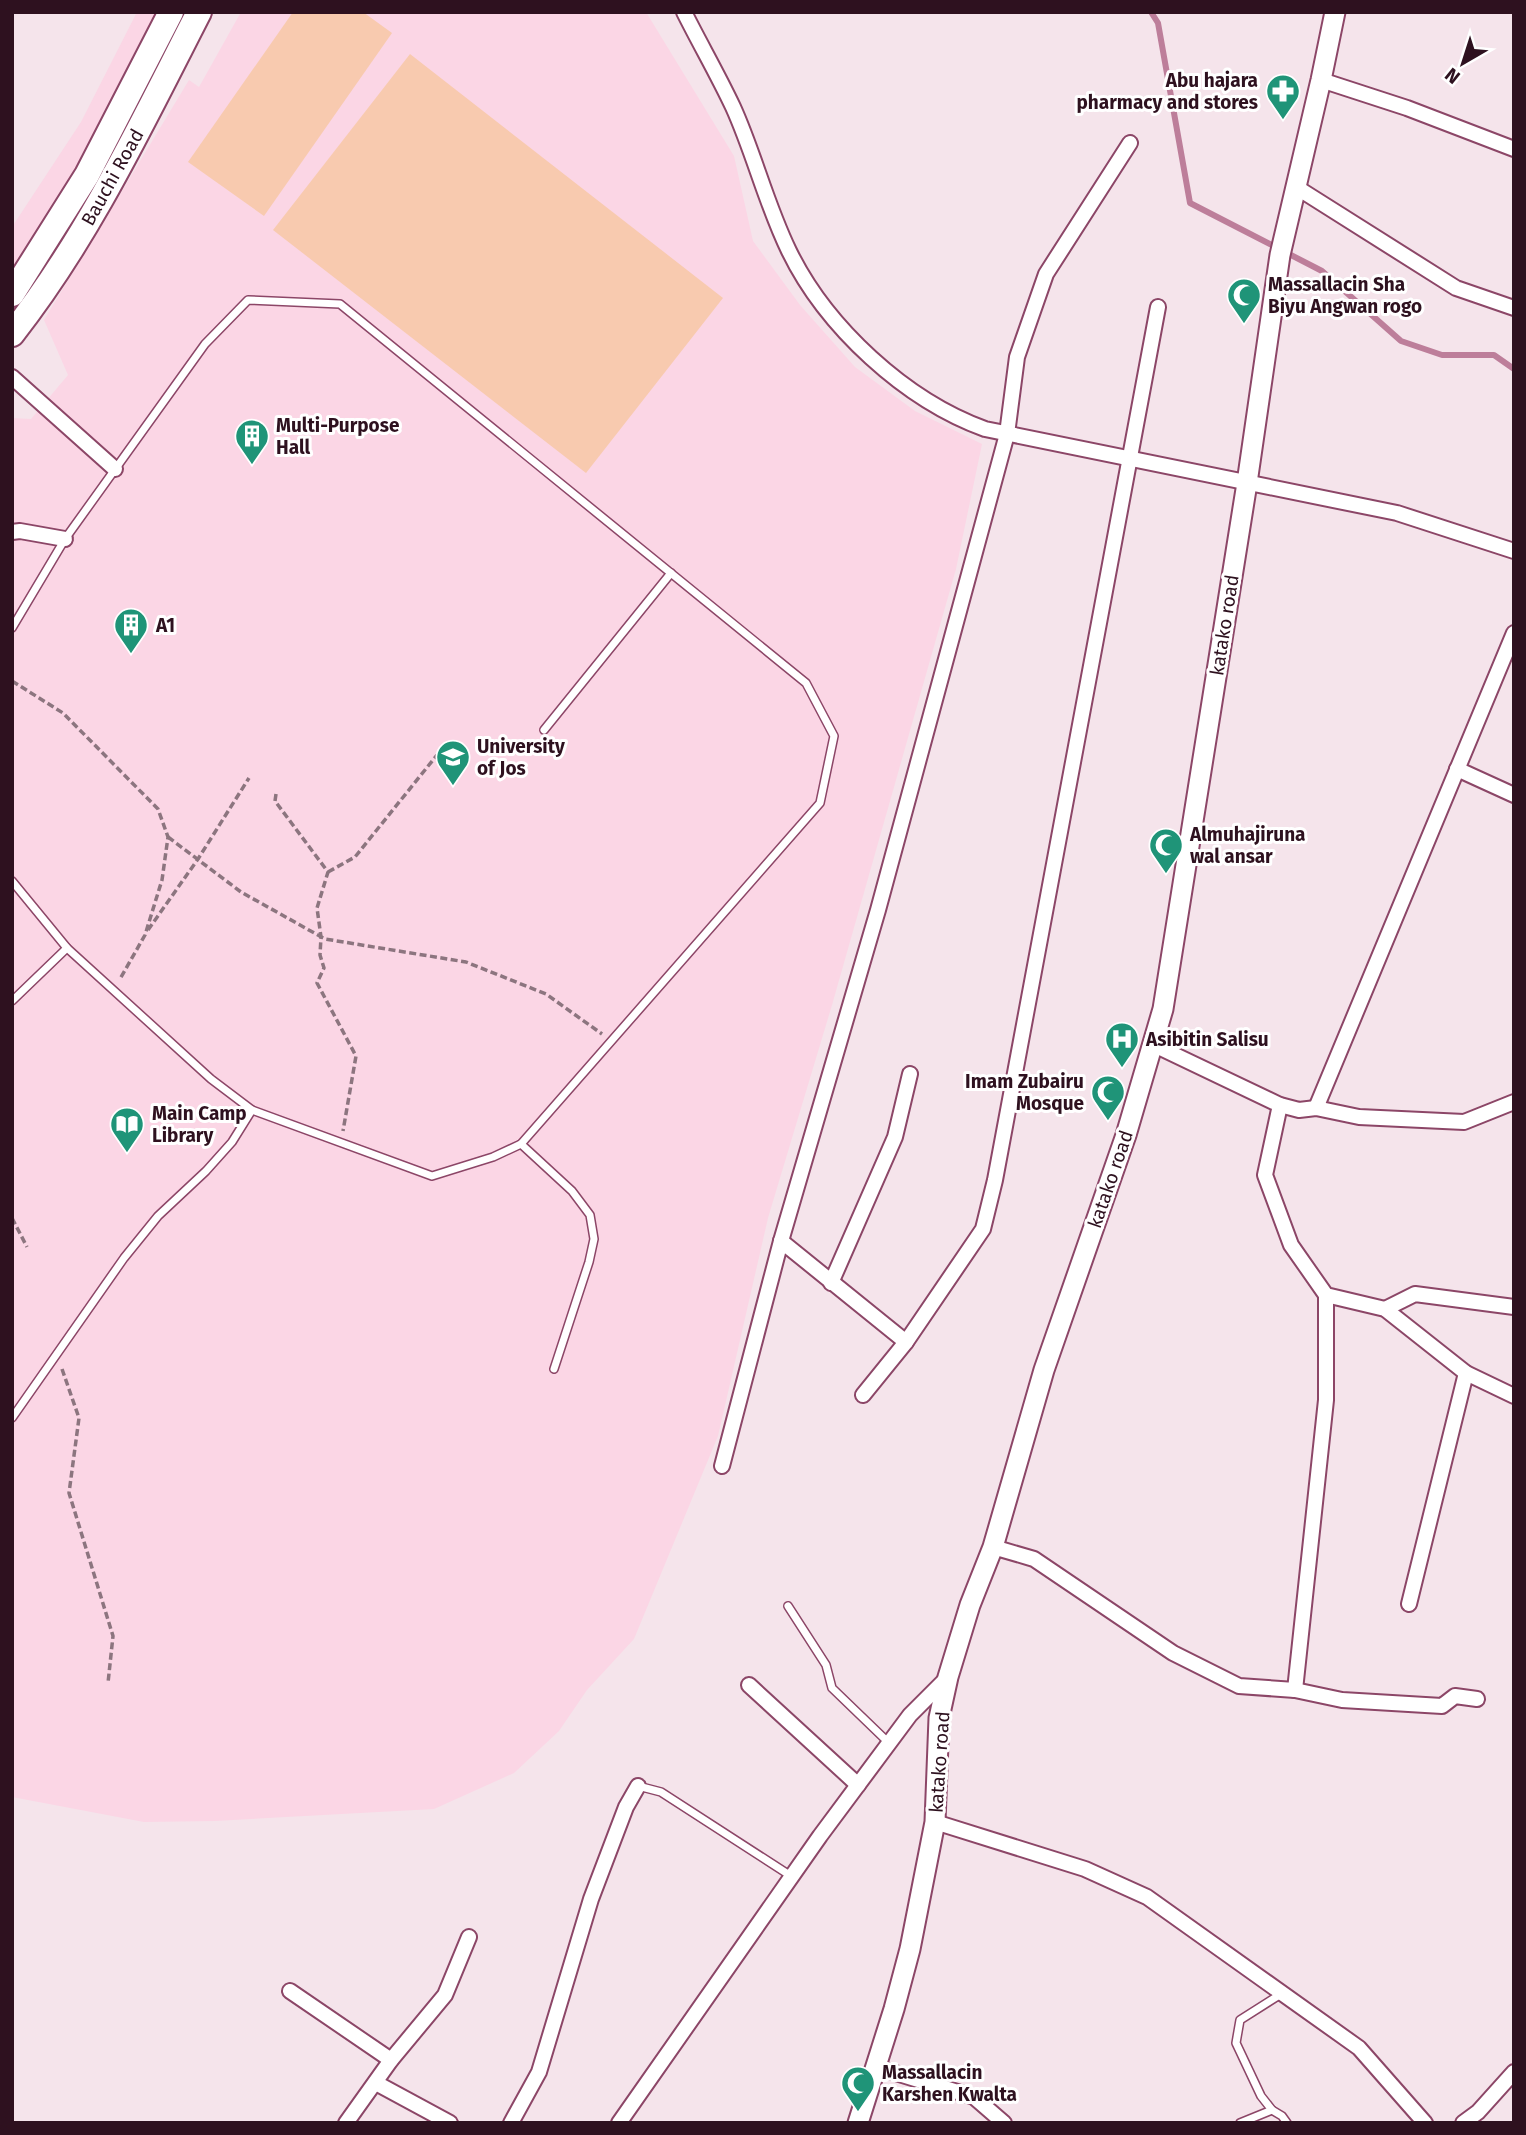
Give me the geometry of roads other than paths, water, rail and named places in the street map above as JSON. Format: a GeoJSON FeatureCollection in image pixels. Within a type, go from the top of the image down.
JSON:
{"type":"FeatureCollection","features":[{"type":"Feature","properties":{"kind":"highway","name":"Bauchi Road"},"geometry":{"type":"LineString","coordinates":[[12,294],[87,175],[171,12]]}},
{"type":"Feature","properties":{"kind":"highway","name":"Bauchi Road"},"geometry":{"type":"LineString","coordinates":[[12,334],[69,253],[107,190],[199,12]]}},
{"type":"Feature","properties":{"kind":"street"},"geometry":{"type":"LineString","coordinates":[[684,12],[733,107],[788,249],[800,271],[849,337],[896,378],[930,401],[968,423],[1007,435],[1397,513],[1514,551]]}},
{"type":"Feature","properties":{"kind":"street","name":"katako road"},"geometry":{"type":"LineString","coordinates":[[858,2123],[910,1949],[935,1822],[939,1718],[948,1677],[970,1605],[993,1547],[1044,1370],[1126,1135],[1163,1009],[1247,483],[1280,255],[1335,12]]}},
{"type":"Feature","properties":{"kind":"street"},"geometry":{"type":"LineString","coordinates":[[1321,80],[1407,108],[1514,149]]}},
{"type":"Feature","properties":{"kind":"street"},"geometry":{"type":"LineString","coordinates":[[722,1466],[781,1241],[878,910],[1007,435],[1017,357],[1046,274],[1130,143]]}},
{"type":"Feature","properties":{"kind":"street"},"geometry":{"type":"LineString","coordinates":[[1296,187],[1456,288],[1514,309]]}},
{"type":"Feature","properties":{"kind":"street"},"geometry":{"type":"LineString","coordinates":[[863,1395],[906,1342],[983,1229],[1158,306]]}},
{"type":"Feature","properties":{"kind":"street"},"geometry":{"type":"LineString","coordinates":[[12,377],[115,469]]}},
{"type":"Feature","properties":{"kind":"street"},"geometry":{"type":"LineString","coordinates":[[12,532],[65,539]]}},
{"type":"Feature","properties":{"kind":"street"},"geometry":{"type":"LineString","coordinates":[[1316,1108],[1514,632]]}},
{"type":"Feature","properties":{"kind":"street"},"geometry":{"type":"LineString","coordinates":[[1457,769],[1514,795]]}},
{"type":"Feature","properties":{"kind":"street"},"geometry":{"type":"LineString","coordinates":[[1152,1044],[1279,1105],[1299,1110],[1316,1108],[1359,1117],[1464,1122],[1514,1102]]}},
{"type":"Feature","properties":{"kind":"street"},"geometry":{"type":"LineString","coordinates":[[831,1283],[895,1138],[911,1074]]}},
{"type":"Feature","properties":{"kind":"street"},"geometry":{"type":"LineString","coordinates":[[1279,1105],[1265,1175],[1291,1245],[1326,1295],[1326,1400],[1295,1690]]}},
{"type":"Feature","properties":{"kind":"street"},"geometry":{"type":"LineString","coordinates":[[781,1241],[906,1342]]}},
{"type":"Feature","properties":{"kind":"street"},"geometry":{"type":"LineString","coordinates":[[1385,1309],[1415,1294],[1514,1307]]}},
{"type":"Feature","properties":{"kind":"street"},"geometry":{"type":"LineString","coordinates":[[1326,1295],[1385,1309],[1466,1373],[1514,1396]]}},
{"type":"Feature","properties":{"kind":"street"},"geometry":{"type":"LineString","coordinates":[[1409,1604],[1466,1373]]}},
{"type":"Feature","properties":{"kind":"street"},"geometry":{"type":"LineString","coordinates":[[993,1547],[1034,1559],[1173,1653],[1239,1686],[1295,1690],[1342,1700],[1442,1706],[1455,1696],[1478,1699]]}},
{"type":"Feature","properties":{"kind":"street"},"geometry":{"type":"LineString","coordinates":[[619,2123],[791,1876],[858,1785],[910,1715],[948,1677]]}},
{"type":"Feature","properties":{"kind":"street"},"geometry":{"type":"LineString","coordinates":[[749,1685],[858,1785]]}},
{"type":"Feature","properties":{"kind":"street"},"geometry":{"type":"LineString","coordinates":[[511,2123],[539,2072],[591,1899],[626,1808],[638,1786]]}},
{"type":"Feature","properties":{"kind":"street"},"geometry":{"type":"LineString","coordinates":[[935,1822],[1085,1869],[1147,1897],[1359,2048],[1425,2123]]}},
{"type":"Feature","properties":{"kind":"street"},"geometry":{"type":"LineString","coordinates":[[346,2123],[391,2060],[445,1995],[469,1937]]}},
{"type":"Feature","properties":{"kind":"street"},"geometry":{"type":"LineString","coordinates":[[290,1991],[391,2060]]}},
{"type":"Feature","properties":{"kind":"street"},"geometry":{"type":"LineString","coordinates":[[876,2067],[974,2097],[1004,2123]]}},
{"type":"Feature","properties":{"kind":"street"},"geometry":{"type":"LineString","coordinates":[[1463,2123],[1478,2112],[1514,2072]]}},
{"type":"Feature","properties":{"kind":"street"},"geometry":{"type":"LineString","coordinates":[[376,2083],[450,2123]]}},
{"type":"Feature","properties":{"kind":"lane"},"geometry":{"type":"LineString","coordinates":[[12,628],[65,539],[115,469],[205,344],[248,300],[340,304],[806,683],[834,736],[820,803],[521,1144],[494,1157],[432,1176],[252,1110],[211,1079],[67,948],[12,881]]}},
{"type":"Feature","properties":{"kind":"lane"},"geometry":{"type":"LineString","coordinates":[[544,730],[671,573]]}},
{"type":"Feature","properties":{"kind":"lane"},"geometry":{"type":"LineString","coordinates":[[12,1001],[67,948]]}},
{"type":"Feature","properties":{"kind":"lane"},"geometry":{"type":"LineString","coordinates":[[12,1418],[124,1258],[158,1216],[206,1171],[232,1142],[252,1110]]}},
{"type":"Feature","properties":{"kind":"lane"},"geometry":{"type":"LineString","coordinates":[[521,1144],[572,1191],[590,1215],[594,1239],[554,1369]]}},
{"type":"Feature","properties":{"kind":"lane"},"geometry":{"type":"LineString","coordinates":[[788,1606],[826,1665],[832,1688],[889,1743]]}},
{"type":"Feature","properties":{"kind":"lane"},"geometry":{"type":"LineString","coordinates":[[638,1786],[661,1792],[791,1876]]}},
{"type":"Feature","properties":{"kind":"lane"},"geometry":{"type":"LineString","coordinates":[[1282,1993],[1240,2020],[1236,2043],[1261,2096],[1287,2123]]}},
{"type":"Feature","properties":{"kind":"lane"},"geometry":{"type":"LineString","coordinates":[[1240,2123],[1272,2110]]}},
{"type":"Feature","properties":{"kind":"waterway"},"geometry":{"type":"LineString","coordinates":[[1151,12],[1158,23],[1190,203],[1322,271],[1401,341],[1442,355],[1494,355],[1514,369]]}},
{"type":"Feature","properties":{"kind":"place","name":"Abu hajara pharmacy and stores"},"geometry":{"type":"Point","coordinates":[1283,121]}},
{"type":"Feature","properties":{"kind":"place","name":"Massallacin Sha Biyu Angwan rogo"},"geometry":{"type":"Point","coordinates":[1244,325]}},
{"type":"Feature","properties":{"kind":"place","name":"Multi-Purpose Hall"},"geometry":{"type":"Point","coordinates":[252,466]}},
{"type":"Feature","properties":{"kind":"place","name":"A1"},"geometry":{"type":"Point","coordinates":[131,655]}},
{"type":"Feature","properties":{"kind":"place","name":"University of Jos"},"geometry":{"type":"Point","coordinates":[453,787]}},
{"type":"Feature","properties":{"kind":"place","name":"Almuhajiruna wal ansar"},"geometry":{"type":"Point","coordinates":[1166,875]}},
{"type":"Feature","properties":{"kind":"place","name":"Asibitin Salisu"},"geometry":{"type":"Point","coordinates":[1122,1069]}},
{"type":"Feature","properties":{"kind":"place","name":"Imam Zubairu Mosque"},"geometry":{"type":"Point","coordinates":[1108,1122]}},
{"type":"Feature","properties":{"kind":"place","name":"Main Camp Library"},"geometry":{"type":"Point","coordinates":[127,1154]}},
{"type":"Feature","properties":{"kind":"place","name":"Massallacin Karshen Kwalta"},"geometry":{"type":"Point","coordinates":[858,2113]}}]}
